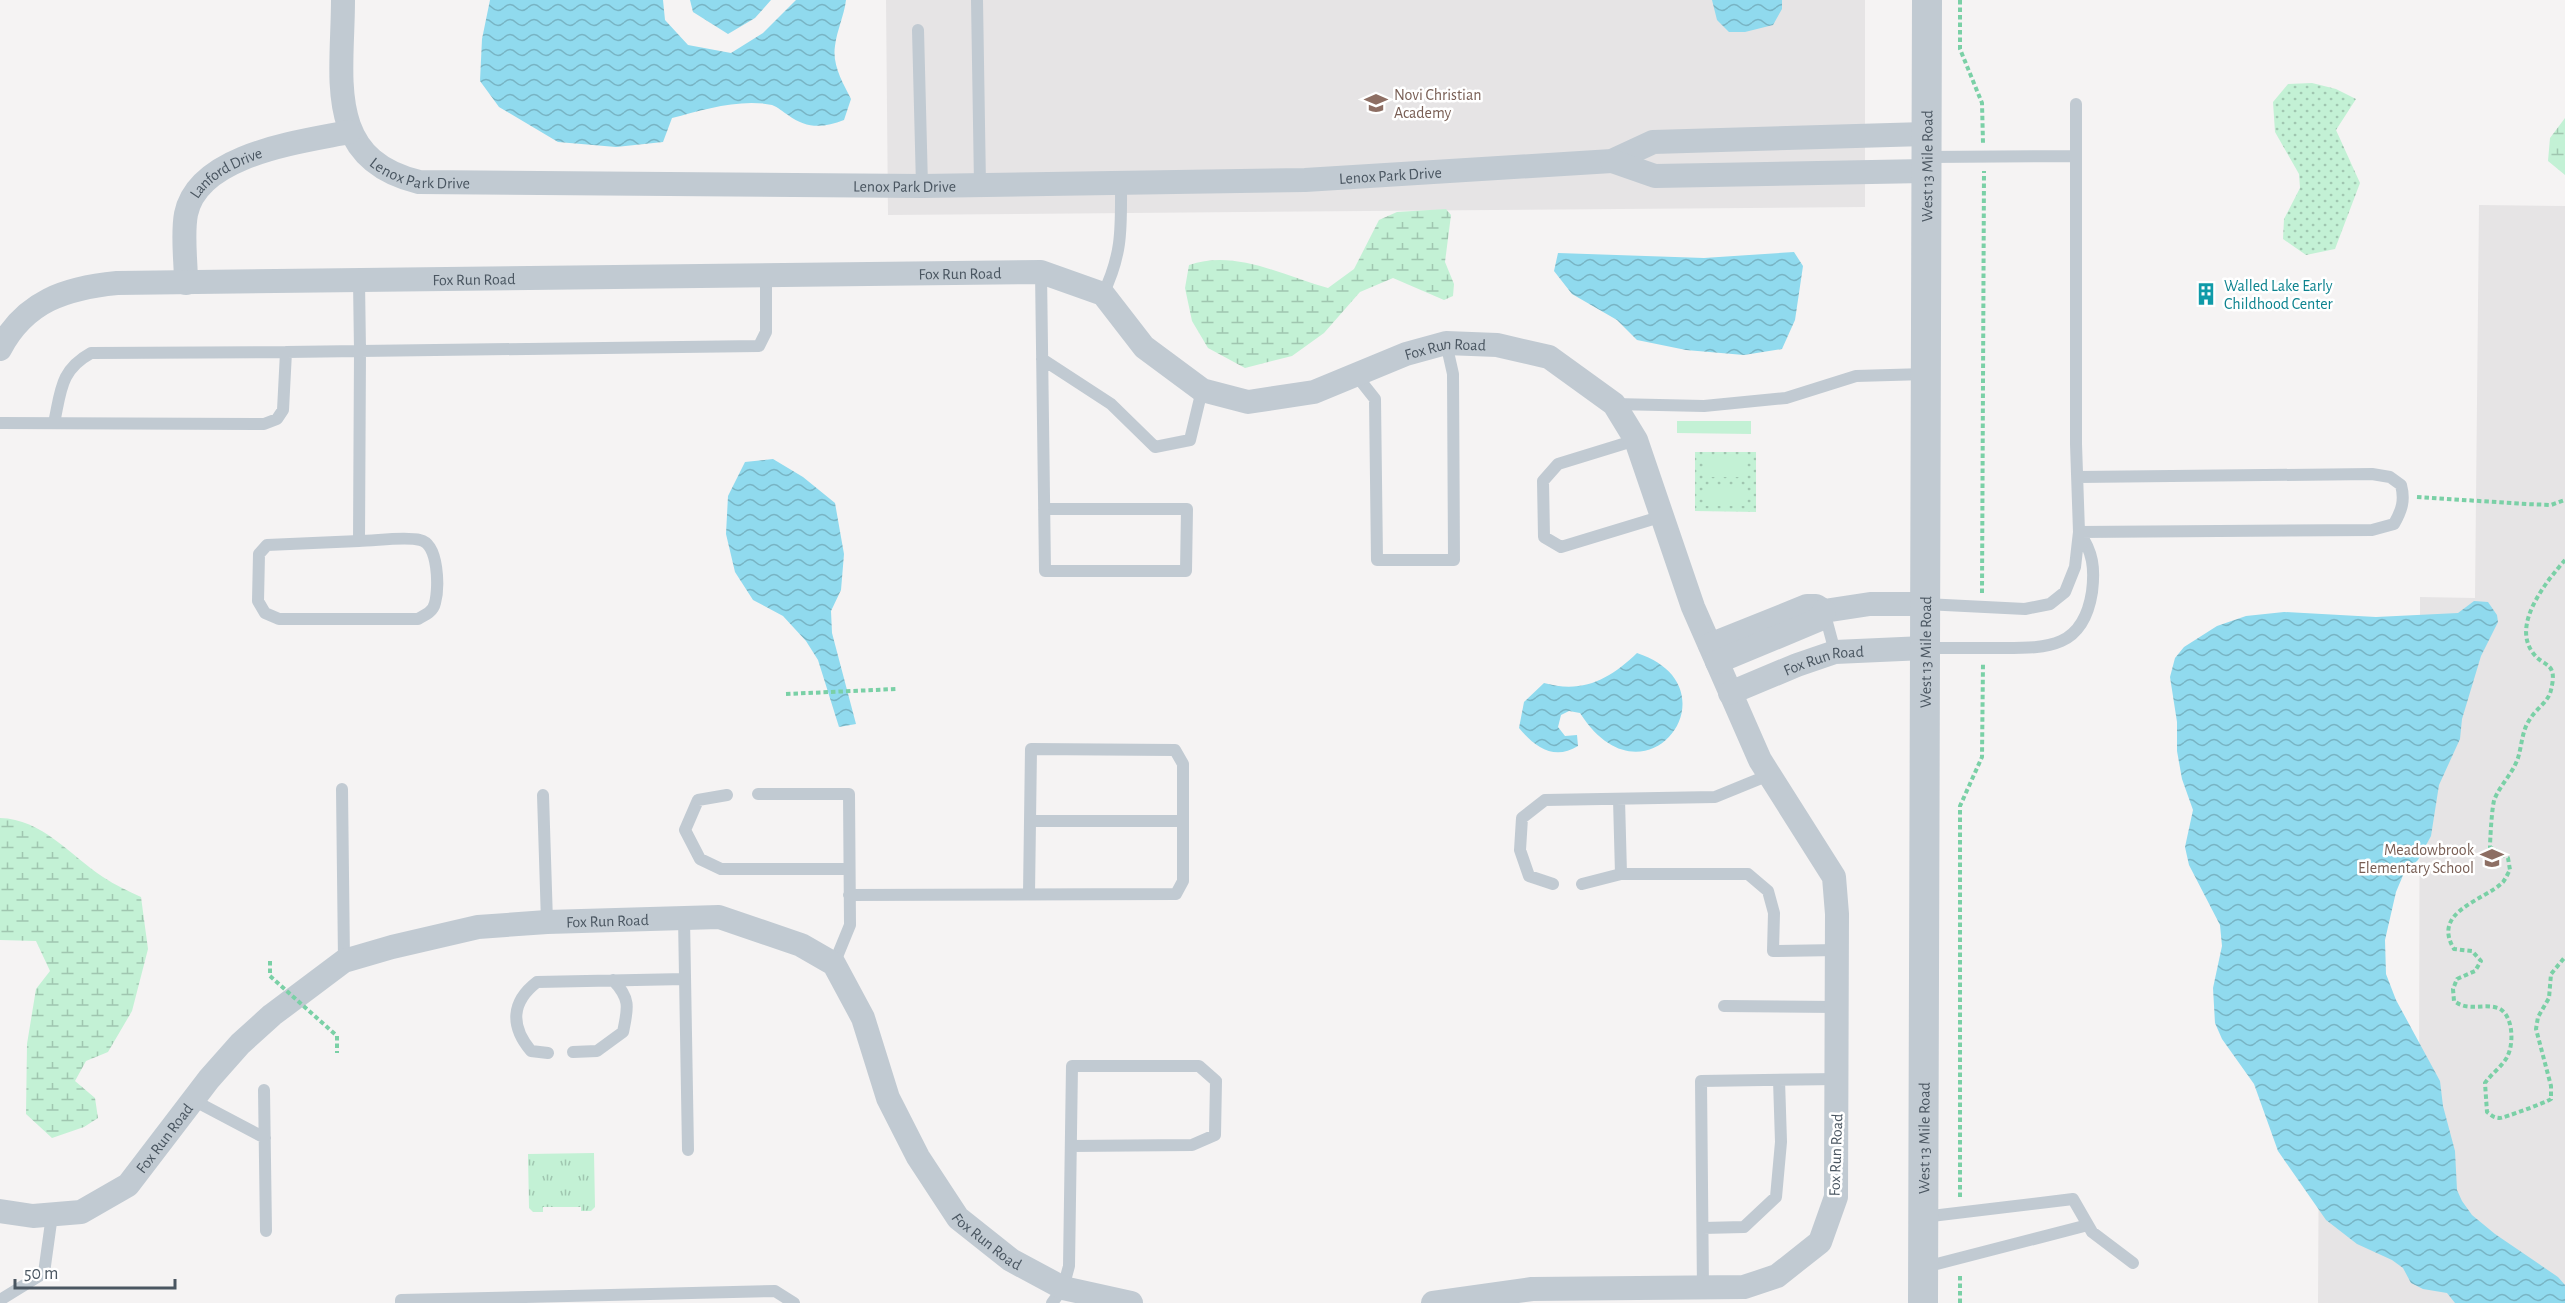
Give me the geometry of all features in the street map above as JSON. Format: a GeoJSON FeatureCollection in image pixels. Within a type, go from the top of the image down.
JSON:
{"type":"FeatureCollection","features":[{"type":"Feature","properties":{"kind":"street","name":"Lenox Park Drive"},"geometry":{"type":"LineString","coordinates":[[343,0],[343,101],[349,132],[371,161],[399,177],[419,182],[922,186],[1305,180],[1612,161],[1653,142],[1789,139],[1925,154]]}},
{"type":"Feature","properties":{"kind":"street","name":"West 13 Mile Road"},"geometry":{"type":"LineString","coordinates":[[1923,1303],[1927,0]]}},
{"type":"Feature","properties":{"kind":"street","name":"Lanford Drive"},"geometry":{"type":"LineString","coordinates":[[186,283],[186,215],[201,185],[225,166],[263,152],[349,132]]}},
{"type":"Feature","properties":{"kind":"street"},"geometry":{"type":"LineString","coordinates":[[1789,139],[1789,174]]}},
{"type":"Feature","properties":{"kind":"street","name":"Lenox Park Drive"},"geometry":{"type":"LineString","coordinates":[[1612,161],[1655,176],[1789,174],[1925,154]]}},
{"type":"Feature","properties":{"kind":"street","name":"Fox Run Road"},"geometry":{"type":"LineString","coordinates":[[0,349],[9,331],[31,308],[82,286],[117,283],[1041,272],[1103,294],[1144,347],[1202,390],[1248,402],[1314,392],[1406,354],[1446,343],[1497,345],[1549,357],[1614,404],[1636,440],[1693,607],[1730,693],[1769,775],[1834,876],[1837,950],[1836,1197],[1820,1242],[1777,1276],[1744,1287],[1702,1290],[1532,1289],[1434,1303]]}},
{"type":"Feature","properties":{"kind":"street"},"geometry":{"type":"LineString","coordinates":[[1713,654],[1808,606],[1816,606],[1824,611],[1870,604],[1924,604]]}},
{"type":"Feature","properties":{"kind":"street","name":"Fox Run Road"},"geometry":{"type":"LineString","coordinates":[[1730,693],[1835,652],[1924,648]]}},
{"type":"Feature","properties":{"kind":"street","name":"Fox Run Road"},"geometry":{"type":"LineString","coordinates":[[0,1211],[33,1216],[81,1212],[128,1185],[193,1100],[240,1044],[272,1016],[344,962],[392,946],[478,927],[547,922],[719,917],[801,945],[834,964],[862,1018],[888,1098],[918,1157],[958,1218],[1058,1296],[1131,1303]]}},
{"type":"Feature","properties":{"kind":"lane"},"geometry":{"type":"LineString","coordinates":[[977,0],[980,185]]}},
{"type":"Feature","properties":{"kind":"lane"},"geometry":{"type":"LineString","coordinates":[[918,30],[922,186]]}},
{"type":"Feature","properties":{"kind":"lane"},"geometry":{"type":"LineString","coordinates":[[1924,604],[2025,609],[2050,604],[2065,592],[2075,567],[2079,532],[2074,156],[2076,104]]}},
{"type":"Feature","properties":{"kind":"lane"},"geometry":{"type":"LineString","coordinates":[[1925,154],[2074,156]]}},
{"type":"Feature","properties":{"kind":"lane"},"geometry":{"type":"LineString","coordinates":[[1103,294],[1115,269],[1120,243],[1121,183]]}},
{"type":"Feature","properties":{"kind":"lane"},"geometry":{"type":"LineString","coordinates":[[1041,272],[1044,509],[1045,571],[1186,571],[1187,509],[1044,509]]}},
{"type":"Feature","properties":{"kind":"lane"},"geometry":{"type":"LineString","coordinates":[[54,423],[65,375],[76,361],[91,353],[759,346],[766,332],[766,276]]}},
{"type":"Feature","properties":{"kind":"lane"},"geometry":{"type":"LineString","coordinates":[[359,541],[360,281]]}},
{"type":"Feature","properties":{"kind":"lane"},"geometry":{"type":"LineString","coordinates":[[1356,375],[1376,399],[1377,560],[1454,560],[1453,374],[1446,343]]}},
{"type":"Feature","properties":{"kind":"lane"},"geometry":{"type":"LineString","coordinates":[[0,423],[264,424],[277,419],[283,410],[286,352]]}},
{"type":"Feature","properties":{"kind":"lane"},"geometry":{"type":"LineString","coordinates":[[1042,359],[1111,404],[1155,447],[1190,440],[1202,390]]}},
{"type":"Feature","properties":{"kind":"lane"},"geometry":{"type":"LineString","coordinates":[[1614,404],[1704,406],[1786,398],[1856,376],[1925,374]]}},
{"type":"Feature","properties":{"kind":"lane"},"geometry":{"type":"LineString","coordinates":[[1636,440],[1558,464],[1543,482],[1544,537],[1561,547],[1662,516]]}},
{"type":"Feature","properties":{"kind":"lane"},"geometry":{"type":"LineString","coordinates":[[2078,477],[2372,474],[2390,477],[2401,484],[2404,497],[2402,511],[2394,524],[2372,530],[2079,532]]}},
{"type":"Feature","properties":{"kind":"lane"},"geometry":{"type":"LineString","coordinates":[[1924,648],[2045,648],[2070,636],[2084,620],[2094,573],[2091,549],[2079,532]]}},
{"type":"Feature","properties":{"kind":"lane"},"geometry":{"type":"LineString","coordinates":[[420,540],[430,546],[436,558],[435,604],[429,614],[418,619],[279,619],[265,613],[258,601],[259,554],[267,545],[359,541],[420,540]]}},
{"type":"Feature","properties":{"kind":"lane"},"geometry":{"type":"LineString","coordinates":[[1824,611],[1835,652]]}},
{"type":"Feature","properties":{"kind":"lane"},"geometry":{"type":"LineString","coordinates":[[849,895],[1176,894],[1183,881],[1183,821],[1182,764],[1175,750],[1156,748],[1031,749],[1029,894]]}},
{"type":"Feature","properties":{"kind":"lane"},"geometry":{"type":"LineString","coordinates":[[1553,884],[1529,876],[1520,850],[1522,818],[1545,800],[1716,797],[1769,775]]}},
{"type":"Feature","properties":{"kind":"lane"},"geometry":{"type":"LineString","coordinates":[[342,789],[344,962]]}},
{"type":"Feature","properties":{"kind":"lane"},"geometry":{"type":"LineString","coordinates":[[758,794],[849,794],[850,925],[834,964]]}},
{"type":"Feature","properties":{"kind":"lane"},"geometry":{"type":"LineString","coordinates":[[543,795],[547,922]]}},
{"type":"Feature","properties":{"kind":"lane"},"geometry":{"type":"LineString","coordinates":[[727,795],[698,800],[685,830],[700,859],[721,869],[849,869]]}},
{"type":"Feature","properties":{"kind":"lane"},"geometry":{"type":"LineString","coordinates":[[1619,799],[1622,874]]}},
{"type":"Feature","properties":{"kind":"lane"},"geometry":{"type":"LineString","coordinates":[[1031,821],[1183,821]]}},
{"type":"Feature","properties":{"kind":"lane"},"geometry":{"type":"LineString","coordinates":[[1582,884],[1622,874],[1748,873],[1768,891],[1773,913],[1773,951],[1837,950]]}},
{"type":"Feature","properties":{"kind":"lane"},"geometry":{"type":"LineString","coordinates":[[684,918],[688,1150]]}},
{"type":"Feature","properties":{"kind":"lane"},"geometry":{"type":"LineString","coordinates":[[548,1053],[531,1051],[522,1040],[516,1023],[517,1008],[522,993],[537,982],[685,979]]}},
{"type":"Feature","properties":{"kind":"lane"},"geometry":{"type":"LineString","coordinates":[[573,1052],[597,1051],[623,1032],[628,1009],[624,992],[613,980]]}},
{"type":"Feature","properties":{"kind":"lane"},"geometry":{"type":"LineString","coordinates":[[1724,1006],[1837,1007]]}},
{"type":"Feature","properties":{"kind":"lane"},"geometry":{"type":"LineString","coordinates":[[1058,1296],[1069,1266],[1072,1066],[1199,1065],[1216,1081],[1215,1135],[1192,1145],[1071,1146]]}},
{"type":"Feature","properties":{"kind":"lane"},"geometry":{"type":"LineString","coordinates":[[1702,1290],[1701,1081],[1837,1079]]}},
{"type":"Feature","properties":{"kind":"lane"},"geometry":{"type":"LineString","coordinates":[[1703,1228],[1744,1227],[1776,1197],[1781,1142],[1779,1080]]}},
{"type":"Feature","properties":{"kind":"lane"},"geometry":{"type":"LineString","coordinates":[[264,1090],[266,1231]]}},
{"type":"Feature","properties":{"kind":"lane"},"geometry":{"type":"LineString","coordinates":[[193,1100],[265,1138]]}},
{"type":"Feature","properties":{"kind":"lane"},"geometry":{"type":"LineString","coordinates":[[1923,1217],[2073,1200],[2092,1232],[2133,1263]]}},
{"type":"Feature","properties":{"kind":"lane"},"geometry":{"type":"LineString","coordinates":[[0,1299],[44,1272],[52,1215]]}},
{"type":"Feature","properties":{"kind":"lane"},"geometry":{"type":"LineString","coordinates":[[1923,1267],[2088,1225]]}},
{"type":"Feature","properties":{"kind":"lane"},"geometry":{"type":"LineString","coordinates":[[401,1303],[401,1300],[775,1291],[794,1303]]}},
{"type":"Feature","properties":{"kind":"path"},"geometry":{"type":"LineString","coordinates":[[2404,497],[2551,505],[2565,500]]}},
{"type":"Feature","properties":{"kind":"path"},"geometry":{"type":"LineString","coordinates":[[2565,560],[2534,599],[2529,622],[2528,640],[2533,654],[2550,666],[2553,672],[2551,692],[2529,720],[2517,758],[2492,808],[2490,847],[2508,858],[2510,870],[2502,882],[2468,904],[2451,921],[2449,933],[2454,949],[2472,951],[2481,961],[2475,971],[2457,979],[2453,989],[2454,1001],[2469,1008],[2497,1008],[2502,1011],[2510,1026],[2511,1046],[2508,1057],[2485,1083],[2487,1112],[2493,1117],[2503,1118],[2514,1112],[2544,1105],[2551,1099],[2551,1086],[2536,1029],[2538,1017],[2549,998],[2551,974],[2565,957]]}},
{"type":"Feature","properties":{"kind":"path"},"geometry":{"type":"LineString","coordinates":[[786,694],[897,688]]}},
{"type":"Feature","properties":{"kind":"path"},"geometry":{"type":"LineString","coordinates":[[270,961],[270,976],[337,1036],[337,1053]]}},
{"type":"Feature","properties":{"kind":"shaded area","name":"Novi Christian Academy"},"geometry":{"type":"Polygon","coordinates":[[[886,0],[1865,0],[1865,207],[888,215],[886,0]]]}},
{"type":"Feature","properties":{"kind":"shaded area","name":"Meadowbrook Elementary School"},"geometry":{"type":"Polygon","coordinates":[[[2479,205],[2565,206],[2565,1303],[2318,1303],[2319,1118],[2419,1118],[2420,597],[2475,598],[2479,205]]]}},
{"type":"Feature","properties":{"kind":"green space"},"geometry":{"type":"Polygon","coordinates":[[[2312,83],[2336,89],[2356,99],[2336,130],[2360,183],[2335,249],[2306,255],[2283,239],[2284,219],[2300,188],[2299,174],[2275,132],[2273,102],[2288,84],[2312,83]]]}},
{"type":"Feature","properties":{"kind":"green space"},"geometry":{"type":"Polygon","coordinates":[[[2565,118],[2565,175],[2548,161],[2550,138],[2565,118]]]}},
{"type":"Feature","properties":{"kind":"green space"},"geometry":{"type":"Polygon","coordinates":[[[1446,209],[1451,215],[1445,262],[1454,284],[1453,296],[1444,300],[1393,278],[1360,292],[1324,333],[1292,356],[1245,368],[1208,348],[1192,321],[1185,288],[1189,265],[1224,260],[1242,262],[1328,288],[1354,269],[1379,220],[1397,212],[1446,209]]]}},
{"type":"Feature","properties":{"kind":"green space"},"geometry":{"type":"Polygon","coordinates":[[[1677,421],[1751,421],[1751,434],[1677,433],[1677,421]]]}},
{"type":"Feature","properties":{"kind":"green space"},"geometry":{"type":"Polygon","coordinates":[[[1695,452],[1756,452],[1756,512],[1695,511],[1695,452]]]}},
{"type":"Feature","properties":{"kind":"green space"},"geometry":{"type":"Polygon","coordinates":[[[1704,457],[1747,457],[1747,477],[1704,477],[1704,457]]]}},
{"type":"Feature","properties":{"kind":"green space"},"geometry":{"type":"Polygon","coordinates":[[[1704,486],[1747,486],[1747,506],[1704,506],[1704,486]]]}},
{"type":"Feature","properties":{"kind":"green space"},"geometry":{"type":"Polygon","coordinates":[[[0,818],[15,820],[42,831],[103,877],[141,897],[148,949],[132,1011],[108,1052],[86,1061],[75,1081],[95,1098],[98,1118],[84,1127],[52,1138],[26,1114],[27,1044],[36,989],[50,971],[36,941],[0,940],[0,818]]]}},
{"type":"Feature","properties":{"kind":"green space"},"geometry":{"type":"Polygon","coordinates":[[[594,1153],[595,1207],[591,1211],[581,1211],[581,1207],[543,1207],[543,1212],[533,1212],[529,1208],[528,1154],[594,1153]]]}},
{"type":"Feature","properties":{"kind":"water"},"geometry":{"type":"Polygon","coordinates":[[[490,0],[663,0],[665,20],[688,45],[731,53],[763,33],[796,0],[846,0],[834,53],[839,74],[851,99],[844,120],[829,125],[809,125],[795,120],[772,105],[748,103],[722,106],[672,118],[663,142],[616,147],[558,142],[499,107],[480,81],[482,39],[490,0]]]}},
{"type":"Feature","properties":{"kind":"water"},"geometry":{"type":"Polygon","coordinates":[[[690,0],[771,0],[755,18],[728,34],[693,12],[690,0]]]}},
{"type":"Feature","properties":{"kind":"water"},"geometry":{"type":"Polygon","coordinates":[[[1712,0],[1782,0],[1782,9],[1773,25],[1745,32],[1729,32],[1717,20],[1712,0]]]}},
{"type":"Feature","properties":{"kind":"water"},"geometry":{"type":"Polygon","coordinates":[[[1794,252],[1803,266],[1795,320],[1782,349],[1744,355],[1686,350],[1637,340],[1617,320],[1572,294],[1554,271],[1558,253],[1704,258],[1794,252]]]}},
{"type":"Feature","properties":{"kind":"water"},"geometry":{"type":"Polygon","coordinates":[[[773,459],[803,477],[835,503],[844,554],[841,590],[831,611],[832,633],[856,724],[839,727],[818,660],[806,641],[783,616],[753,600],[735,572],[726,534],[728,496],[745,462],[773,459]]]}},
{"type":"Feature","properties":{"kind":"water"},"geometry":{"type":"Polygon","coordinates":[[[2474,601],[2488,602],[2497,615],[2498,622],[2481,656],[2462,719],[2460,739],[2439,785],[2431,836],[2418,860],[2404,873],[2396,892],[2385,940],[2386,974],[2396,1000],[2440,1081],[2443,1106],[2455,1151],[2457,1190],[2462,1201],[2472,1215],[2495,1234],[2558,1277],[2565,1285],[2565,1303],[2455,1303],[2447,1293],[2423,1289],[2411,1283],[2403,1268],[2392,1260],[2357,1244],[2326,1220],[2278,1151],[2254,1084],[2222,1039],[2215,1023],[2213,988],[2222,946],[2220,925],[2189,865],[2185,847],[2193,810],[2182,779],[2177,751],[2177,722],[2170,677],[2175,658],[2184,647],[2217,626],[2246,616],[2284,612],[2376,617],[2458,613],[2474,601]]]}},
{"type":"Feature","properties":{"kind":"water"},"geometry":{"type":"Polygon","coordinates":[[[1637,653],[1667,670],[1681,691],[1681,714],[1672,734],[1654,748],[1631,751],[1605,741],[1580,713],[1569,711],[1561,715],[1558,727],[1565,736],[1577,735],[1578,746],[1569,750],[1553,752],[1546,750],[1538,746],[1519,728],[1524,702],[1544,683],[1571,687],[1595,682],[1617,670],[1637,653]]]}},
{"type":"Feature","properties":{"kind":"place","name":"Novi Christian Academy"},"geometry":{"type":"Point","coordinates":[1376,103]}},
{"type":"Feature","properties":{"kind":"place","name":"Walled Lake Early Childhood Center"},"geometry":{"type":"Point","coordinates":[2206,294]}},
{"type":"Feature","properties":{"kind":"place","name":"Meadowbrook Elementary School"},"geometry":{"type":"Point","coordinates":[2492,858]}}]}
